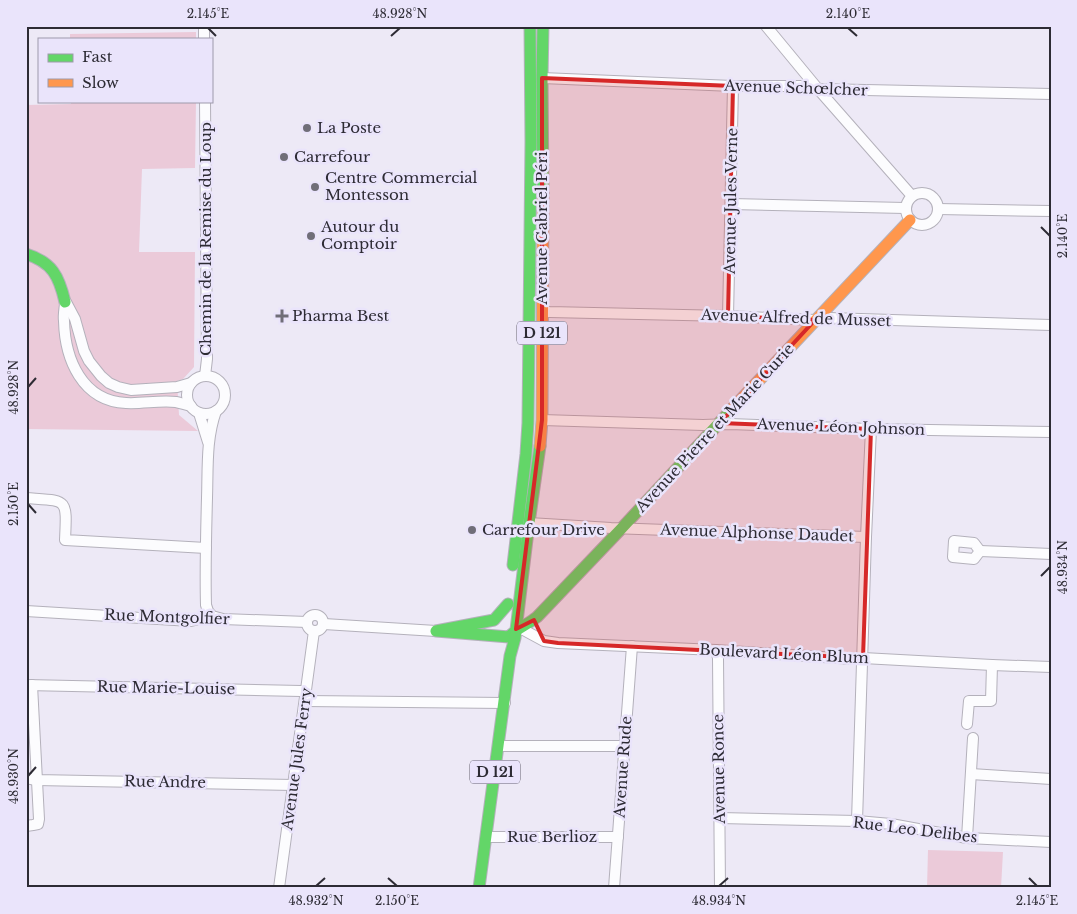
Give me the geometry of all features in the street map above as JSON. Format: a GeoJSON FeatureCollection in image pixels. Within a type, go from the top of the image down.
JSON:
{"type":"FeatureCollection","features":[{"type":"Feature","properties":{"kind":"main road","name":"Avenue Gabriel Péri"},"geometry":{"type":"LineString","coordinates":[[515,633],[508,604],[528,423],[531,148],[530,26]]}},
{"type":"Feature","properties":{"kind":"main road","name":"Avenue Gabriel Péri"},"geometry":{"type":"LineString","coordinates":[[515,633],[542,420],[543,26]]}},
{"type":"Feature","properties":{"kind":"main road","name":"Avenue Pierre et Marie Curie"},"geometry":{"type":"LineString","coordinates":[[515,633],[537,617],[910,220]]}},
{"type":"Feature","properties":{"kind":"main road"},"geometry":{"type":"LineString","coordinates":[[26,254],[45,262],[52,269],[61,284],[65,302]]}},
{"type":"Feature","properties":{"kind":"main road","name":"Rue Montgolfier"},"geometry":{"type":"LineString","coordinates":[[436,631],[494,620],[508,604]]}},
{"type":"Feature","properties":{"kind":"main road","name":"Rue Montgolfier"},"geometry":{"type":"LineString","coordinates":[[436,631],[515,633]]}},
{"type":"Feature","properties":{"kind":"main road","name":"D 121"},"geometry":{"type":"LineString","coordinates":[[479,888],[510,656],[515,633]]}},
{"type":"Feature","properties":{"kind":"street"},"geometry":{"type":"LineString","coordinates":[[766,26],[818,89],[912,196]]}},
{"type":"Feature","properties":{"kind":"street","name":"Avenue Schœlcher"},"geometry":{"type":"LineString","coordinates":[[542,78],[733,86],[800,86],[818,89],[1051,94]]}},
{"type":"Feature","properties":{"kind":"street","name":"Avenue Jules Verne"},"geometry":{"type":"LineString","coordinates":[[728,316],[733,86]]}},
{"type":"Feature","properties":{"kind":"street","name":"Chemin de la Remise du Loup"},"geometry":{"type":"LineString","coordinates":[[205,102],[206,376]]}},
{"type":"Feature","properties":{"kind":"street"},"geometry":{"type":"LineString","coordinates":[[922,192],[934,198],[938,209],[934,220],[927,224],[919,225],[910,220],[905,208],[912,196],[922,192]]}},
{"type":"Feature","properties":{"kind":"street"},"geometry":{"type":"LineString","coordinates":[[731,204],[905,208]]}},
{"type":"Feature","properties":{"kind":"street"},"geometry":{"type":"LineString","coordinates":[[938,209],[1051,212]]}},
{"type":"Feature","properties":{"kind":"street"},"geometry":{"type":"LineString","coordinates":[[65,302],[75,319],[84,351],[89,361],[101,376],[118,387],[131,390],[177,386],[191,383],[200,377],[206,376],[215,378],[222,385],[224,400],[216,411],[211,424],[208,443],[206,605],[212,616]]}},
{"type":"Feature","properties":{"kind":"street"},"geometry":{"type":"LineString","coordinates":[[65,302],[64,320],[68,351],[77,374],[92,391],[119,402],[177,402],[191,406]]}},
{"type":"Feature","properties":{"kind":"street","name":"Avenue Alfred de Musset"},"geometry":{"type":"LineString","coordinates":[[542,310],[549,312],[815,320],[828,318],[1051,325]]}},
{"type":"Feature","properties":{"kind":"street"},"geometry":{"type":"LineString","coordinates":[[191,383],[188,389],[188,401],[199,413],[208,443]]}},
{"type":"Feature","properties":{"kind":"street"},"geometry":{"type":"LineString","coordinates":[[199,413],[216,411]]}},
{"type":"Feature","properties":{"kind":"street","name":"Avenue Léon Johnson"},"geometry":{"type":"LineString","coordinates":[[542,420],[1051,432]]}},
{"type":"Feature","properties":{"kind":"street"},"geometry":{"type":"LineString","coordinates":[[857,821],[871,429]]}},
{"type":"Feature","properties":{"kind":"street"},"geometry":{"type":"LineString","coordinates":[[26,498],[55,500],[60,501],[64,505],[66,514],[65,540],[206,548]]}},
{"type":"Feature","properties":{"kind":"street","name":"Avenue Alphonse Daudet"},"geometry":{"type":"LineString","coordinates":[[529,523],[621,529],[866,537]]}},
{"type":"Feature","properties":{"kind":"street"},"geometry":{"type":"LineString","coordinates":[[980,551],[1051,554]]}},
{"type":"Feature","properties":{"kind":"street","name":"Rue Montgolfier"},"geometry":{"type":"LineString","coordinates":[[26,611],[191,621],[212,616],[223,619],[307,622],[309,618],[316,615],[323,619],[324,624],[436,631]]}},
{"type":"Feature","properties":{"kind":"street"},"geometry":{"type":"LineString","coordinates":[[537,617],[538,634],[544,641]]}},
{"type":"Feature","properties":{"kind":"street"},"geometry":{"type":"LineString","coordinates":[[307,622],[310,629],[314,631],[319,630],[324,624]]}},
{"type":"Feature","properties":{"kind":"street","name":"Avenue Jules Ferry"},"geometry":{"type":"LineString","coordinates":[[279,888],[314,631]]}},
{"type":"Feature","properties":{"kind":"street","name":"Boulevard Léon Blum"},"geometry":{"type":"LineString","coordinates":[[515,633],[558,643],[716,650],[853,659],[1051,667]]}},
{"type":"Feature","properties":{"kind":"street","name":"Avenue Rude"},"geometry":{"type":"LineString","coordinates":[[614,888],[632,646]]}},
{"type":"Feature","properties":{"kind":"street","name":"Avenue Ronce"},"geometry":{"type":"LineString","coordinates":[[716,650],[718,658],[720,888]]}},
{"type":"Feature","properties":{"kind":"street"},"geometry":{"type":"LineString","coordinates":[[967,724],[969,701],[990,701],[992,665]]}},
{"type":"Feature","properties":{"kind":"street"},"geometry":{"type":"LineString","coordinates":[[26,826],[38,824],[39,819],[31,779],[29,685]]}},
{"type":"Feature","properties":{"kind":"street","name":"Rue Marie-Louise"},"geometry":{"type":"LineString","coordinates":[[29,685],[301,691],[306,697],[504,703]]}},
{"type":"Feature","properties":{"kind":"street"},"geometry":{"type":"LineString","coordinates":[[967,838],[973,738]]}},
{"type":"Feature","properties":{"kind":"street"},"geometry":{"type":"LineString","coordinates":[[498,746],[624,746]]}},
{"type":"Feature","properties":{"kind":"street"},"geometry":{"type":"LineString","coordinates":[[971,774],[1051,779]]}},
{"type":"Feature","properties":{"kind":"street","name":"Rue Andre"},"geometry":{"type":"LineString","coordinates":[[31,779],[293,784]]}},
{"type":"Feature","properties":{"kind":"street","name":"Rue Leo Delibes"},"geometry":{"type":"LineString","coordinates":[[720,818],[857,821],[891,824],[967,838],[1051,842]]}},
{"type":"Feature","properties":{"kind":"street","name":"Rue Berlioz"},"geometry":{"type":"LineString","coordinates":[[486,837],[618,837]]}},
{"type":"Feature","properties":{"kind":"highlighted area"},"geometry":{"type":"Polygon","coordinates":[[[542,78],[733,86],[728,316],[815,320],[720,423],[871,429],[863,658],[558,643],[544,641],[534,620],[516,629],[542,420],[542,78]]]}},
{"type":"Feature","properties":{"kind":"shaded area"},"geometry":{"type":"Polygon","coordinates":[[[196,32],[196,38],[70,38],[70,34],[196,32]]]}},
{"type":"Feature","properties":{"kind":"shaded area"},"geometry":{"type":"Polygon","coordinates":[[[71,102],[196,102],[195,168],[142,169],[139,252],[195,252],[194,367],[183,379],[177,381],[179,415],[198,431],[26,429],[26,105],[71,104],[71,102]]]}},
{"type":"Feature","properties":{"kind":"shaded area"},"geometry":{"type":"Polygon","coordinates":[[[928,850],[1003,852],[1001,888],[927,888],[928,850]]]}},
{"type":"Feature","properties":{"kind":"traffic: fast"},"geometry":{"type":"LineString","coordinates":[[513,565],[528,423],[531,142],[530,26]]}},
{"type":"Feature","properties":{"kind":"traffic: fast"},"geometry":{"type":"LineString","coordinates":[[543,26],[543,192]]}},
{"type":"Feature","properties":{"kind":"traffic: fast"},"geometry":{"type":"LineString","coordinates":[[26,254],[42,261],[53,271],[57,277],[65,302]]}},
{"type":"Feature","properties":{"kind":"traffic: fast"},"geometry":{"type":"LineString","coordinates":[[508,604],[494,620],[436,631],[509,637],[537,617],[733,408]]}},
{"type":"Feature","properties":{"kind":"traffic: fast"},"geometry":{"type":"LineString","coordinates":[[479,888],[540,446]]}},
{"type":"Feature","properties":{"kind":"traffic: slow"},"geometry":{"type":"LineString","coordinates":[[540,446],[542,420],[543,192]]}},
{"type":"Feature","properties":{"kind":"traffic: slow"},"geometry":{"type":"LineString","coordinates":[[733,408],[910,220]]}},
{"type":"Feature","properties":{"kind":"place","name":"La Poste"},"geometry":{"type":"Point","coordinates":[307,128]}},
{"type":"Feature","properties":{"kind":"place","name":"Carrefour"},"geometry":{"type":"Point","coordinates":[284,157]}},
{"type":"Feature","properties":{"kind":"place","name":"Centre Commercial Montesson"},"geometry":{"type":"Point","coordinates":[315,187]}},
{"type":"Feature","properties":{"kind":"place","name":"Autour du Comptoir"},"geometry":{"type":"Point","coordinates":[311,236]}},
{"type":"Feature","properties":{"kind":"place","name":"Pharma Best"},"geometry":{"type":"Point","coordinates":[282,316]}},
{"type":"Feature","properties":{"kind":"place","name":"Carrefour Drive"},"geometry":{"type":"Point","coordinates":[472,530]}}]}
